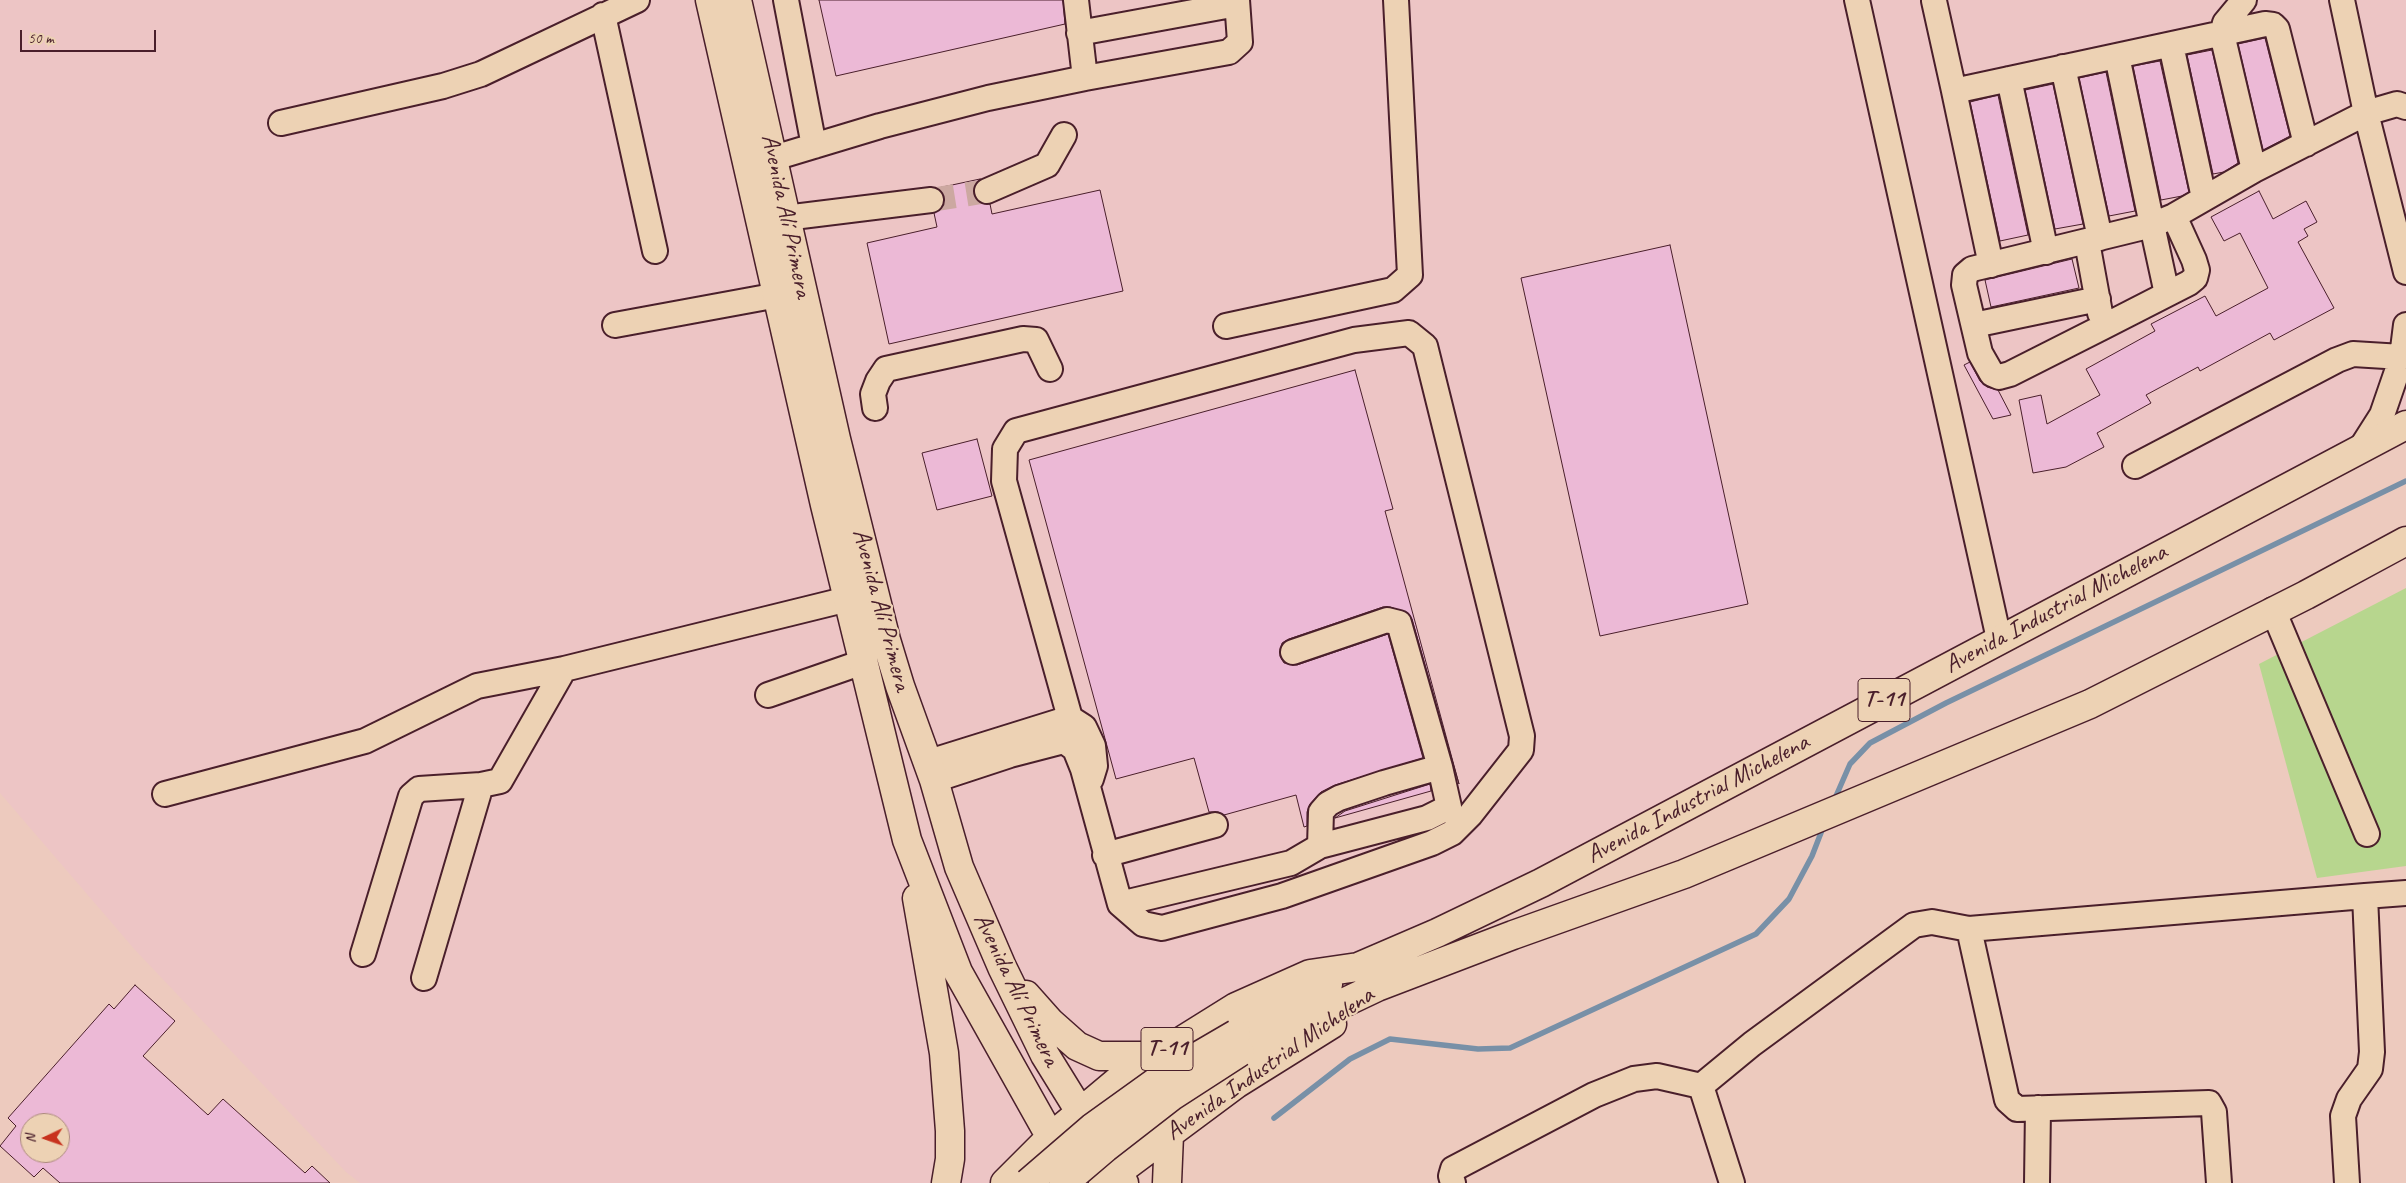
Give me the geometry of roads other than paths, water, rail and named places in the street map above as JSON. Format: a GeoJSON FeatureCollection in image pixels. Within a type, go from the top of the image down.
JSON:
{"type":"FeatureCollection","features":[{"type":"Feature","properties":{"kind":"main road","name":"Avenida Alí Primera"},"geometry":{"type":"LineString","coordinates":[[710,0],[761,162],[785,218],[836,439],[886,640],[900,686],[932,771],[959,868],[1002,967],[1045,1055],[1115,1179]]}},
{"type":"Feature","properties":{"kind":"main road","name":"Avenida Alí Primera"},"geometry":{"type":"LineString","coordinates":[[737,0],[778,294],[824,505],[907,840],[958,972],[1077,1183]]}},
{"type":"Feature","properties":{"kind":"main road","name":"Avenida Industrial Michelena"},"geometry":{"type":"LineString","coordinates":[[1005,1183],[1051,1137],[1119,1080],[1236,1007],[1310,974],[1358,967],[1437,933],[1541,883],[2406,425]]}},
{"type":"Feature","properties":{"kind":"main road","name":"Avenida Industrial Michelena"},"geometry":{"type":"LineString","coordinates":[[1115,1179],[1236,1084],[1338,1021],[1361,994],[1439,962],[1684,874],[1779,836],[2090,704],[2306,595],[2406,541]]}},
{"type":"Feature","properties":{"kind":"main road"},"geometry":{"type":"LineString","coordinates":[[866,671],[888,700],[928,779],[932,771]]}},
{"type":"Feature","properties":{"kind":"main road"},"geometry":{"type":"LineString","coordinates":[[907,840],[944,1053],[950,1131],[950,1159],[946,1183]]}},
{"type":"Feature","properties":{"kind":"main road"},"geometry":{"type":"LineString","coordinates":[[1002,967],[1050,1022],[1077,1046],[1099,1056],[1156,1056]]}},
{"type":"Feature","properties":{"kind":"main road","name":"T-11"},"geometry":{"type":"LineString","coordinates":[[1064,1183],[1105,1148],[1238,1043],[1358,967]]}},
{"type":"Feature","properties":{"kind":"main road","name":"T-11"},"geometry":{"type":"LineString","coordinates":[[1028,1183],[1093,1127],[1164,1076],[1238,1043],[1361,994]]}},
{"type":"Feature","properties":{"kind":"main road"},"geometry":{"type":"LineString","coordinates":[[1167,1183],[1169,1135]]}},
{"type":"Feature","properties":{"kind":"street"},"geometry":{"type":"LineString","coordinates":[[281,123],[444,86],[481,74],[636,0]]}},
{"type":"Feature","properties":{"kind":"street"},"geometry":{"type":"LineString","coordinates":[[786,0],[814,146]]}},
{"type":"Feature","properties":{"kind":"street"},"geometry":{"type":"LineString","coordinates":[[1076,0],[1085,78]]}},
{"type":"Feature","properties":{"kind":"street"},"geometry":{"type":"LineString","coordinates":[[1226,326],[1393,290],[1410,275],[1396,0]]}},
{"type":"Feature","properties":{"kind":"street"},"geometry":{"type":"LineString","coordinates":[[1858,0],[1999,639]]}},
{"type":"Feature","properties":{"kind":"street"},"geometry":{"type":"LineString","coordinates":[[2244,0],[2225,23],[2222,34],[2254,170]]}},
{"type":"Feature","properties":{"kind":"street"},"geometry":{"type":"LineString","coordinates":[[2342,0],[2366,113],[2406,272]]}},
{"type":"Feature","properties":{"kind":"street"},"geometry":{"type":"LineString","coordinates":[[1934,1],[1991,266]]}},
{"type":"Feature","properties":{"kind":"street"},"geometry":{"type":"LineString","coordinates":[[761,162],[880,126],[988,98],[1229,52],[1240,42],[1237,2],[1080,33]]}},
{"type":"Feature","properties":{"kind":"street"},"geometry":{"type":"LineString","coordinates":[[603,15],[654,251]]}},
{"type":"Feature","properties":{"kind":"street"},"geometry":{"type":"LineString","coordinates":[[1954,91],[2265,24],[2273,25],[2277,29],[2306,144]]}},
{"type":"Feature","properties":{"kind":"street"},"geometry":{"type":"LineString","coordinates":[[2171,45],[2204,198]]}},
{"type":"Feature","properties":{"kind":"street"},"geometry":{"type":"LineString","coordinates":[[2117,56],[2167,294]]}},
{"type":"Feature","properties":{"kind":"street"},"geometry":{"type":"LineString","coordinates":[[2063,68],[2094,240],[2098,299],[2103,327]]}},
{"type":"Feature","properties":{"kind":"street"},"geometry":{"type":"LineString","coordinates":[[2008,79],[2046,252]]}},
{"type":"Feature","properties":{"kind":"street"},"geometry":{"type":"LineString","coordinates":[[2174,216],[2197,270],[2195,278],[2189,283],[2010,374],[1999,377],[1992,374],[1980,353],[1964,285],[1965,275],[1972,270],[2152,225],[2174,216],[2254,170],[2366,113],[2397,104],[2406,107]]}},
{"type":"Feature","properties":{"kind":"street"},"geometry":{"type":"LineString","coordinates":[[987,191],[1047,165],[1064,135]]}},
{"type":"Feature","properties":{"kind":"street"},"geometry":{"type":"LineString","coordinates":[[785,218],[931,200]]}},
{"type":"Feature","properties":{"kind":"street"},"geometry":{"type":"LineString","coordinates":[[615,325],[778,294]]}},
{"type":"Feature","properties":{"kind":"street"},"geometry":{"type":"LineString","coordinates":[[1974,325],[2098,299]]}},
{"type":"Feature","properties":{"kind":"street"},"geometry":{"type":"LineString","coordinates":[[2362,448],[2382,415],[2404,357],[2406,325]]}},
{"type":"Feature","properties":{"kind":"street"},"geometry":{"type":"LineString","coordinates":[[932,771],[1010,755],[1064,741],[1075,749],[1088,788],[1120,904],[1143,924],[1162,928],[1282,896],[1432,843],[1452,833],[1470,815],[1521,750],[1522,736],[1425,346],[1409,333],[1354,340],[1016,431],[1005,449],[1004,481],[1070,718],[1084,727],[1093,746],[1095,766],[1088,788]]}},
{"type":"Feature","properties":{"kind":"street"},"geometry":{"type":"LineString","coordinates":[[875,408],[873,394],[878,380],[886,369],[1023,339],[1036,340],[1050,368]]}},
{"type":"Feature","properties":{"kind":"street"},"geometry":{"type":"LineString","coordinates":[[2135,466],[2337,360],[2353,354],[2404,357]]}},
{"type":"Feature","properties":{"kind":"street"},"geometry":{"type":"LineString","coordinates":[[164,794],[365,741],[477,686],[564,669],[848,598]]}},
{"type":"Feature","properties":{"kind":"street"},"geometry":{"type":"LineString","coordinates":[[2273,610],[2368,834]]}},
{"type":"Feature","properties":{"kind":"street"},"geometry":{"type":"LineString","coordinates":[[1120,904],[1291,863],[1320,846],[1427,818],[1448,807],[1440,768],[1399,624],[1387,620],[1293,652]]}},
{"type":"Feature","properties":{"kind":"street"},"geometry":{"type":"LineString","coordinates":[[363,954],[411,796],[419,790],[481,785],[500,781],[564,669]]}},
{"type":"Feature","properties":{"kind":"street"},"geometry":{"type":"LineString","coordinates":[[768,695],[866,671]]}},
{"type":"Feature","properties":{"kind":"street"},"geometry":{"type":"LineString","coordinates":[[932,771],[1070,718]]}},
{"type":"Feature","properties":{"kind":"street"},"geometry":{"type":"LineString","coordinates":[[1320,846],[1321,812],[1328,804],[1339,798],[1384,783],[1440,768]]}},
{"type":"Feature","properties":{"kind":"street"},"geometry":{"type":"LineString","coordinates":[[424,978],[481,785]]}},
{"type":"Feature","properties":{"kind":"street"},"geometry":{"type":"LineString","coordinates":[[1105,855],[1215,826]]}},
{"type":"Feature","properties":{"kind":"street"},"geometry":{"type":"LineString","coordinates":[[1701,1086],[1752,1044],[1914,926],[1932,922],[1969,929],[2406,893]]}},
{"type":"Feature","properties":{"kind":"street"},"geometry":{"type":"LineString","coordinates":[[2347,1183],[2343,1116],[2349,1099],[2370,1069],[2372,1052],[2365,896]]}},
{"type":"Feature","properties":{"kind":"street"},"geometry":{"type":"LineString","coordinates":[[1969,929],[2007,1100],[2017,1109],[2209,1103],[2214,1112],[2219,1183]]}},
{"type":"Feature","properties":{"kind":"street"},"geometry":{"type":"LineString","coordinates":[[1453,1183],[1451,1176],[1453,1169],[1594,1095],[1634,1079],[1657,1076],[1701,1086]]}},
{"type":"Feature","properties":{"kind":"street"},"geometry":{"type":"LineString","coordinates":[[1701,1086],[1732,1183]]}},
{"type":"Feature","properties":{"kind":"street"},"geometry":{"type":"LineString","coordinates":[[2037,1183],[2038,1108]]}},
{"type":"Feature","properties":{"kind":"waterway"},"geometry":{"type":"LineString","coordinates":[[1833,803],[1850,764],[1870,743],[1946,703],[2406,481]]}},
{"type":"Feature","properties":{"kind":"waterway"},"geometry":{"type":"LineString","coordinates":[[1274,1118],[1350,1059],[1390,1039],[1478,1049],[1510,1048],[1756,934],[1789,899],[1812,856],[1824,825]]}},
{"type":"Feature","properties":{"kind":"tunnel"},"geometry":{"type":"LineString","coordinates":[[931,200],[987,191]]}}]}
